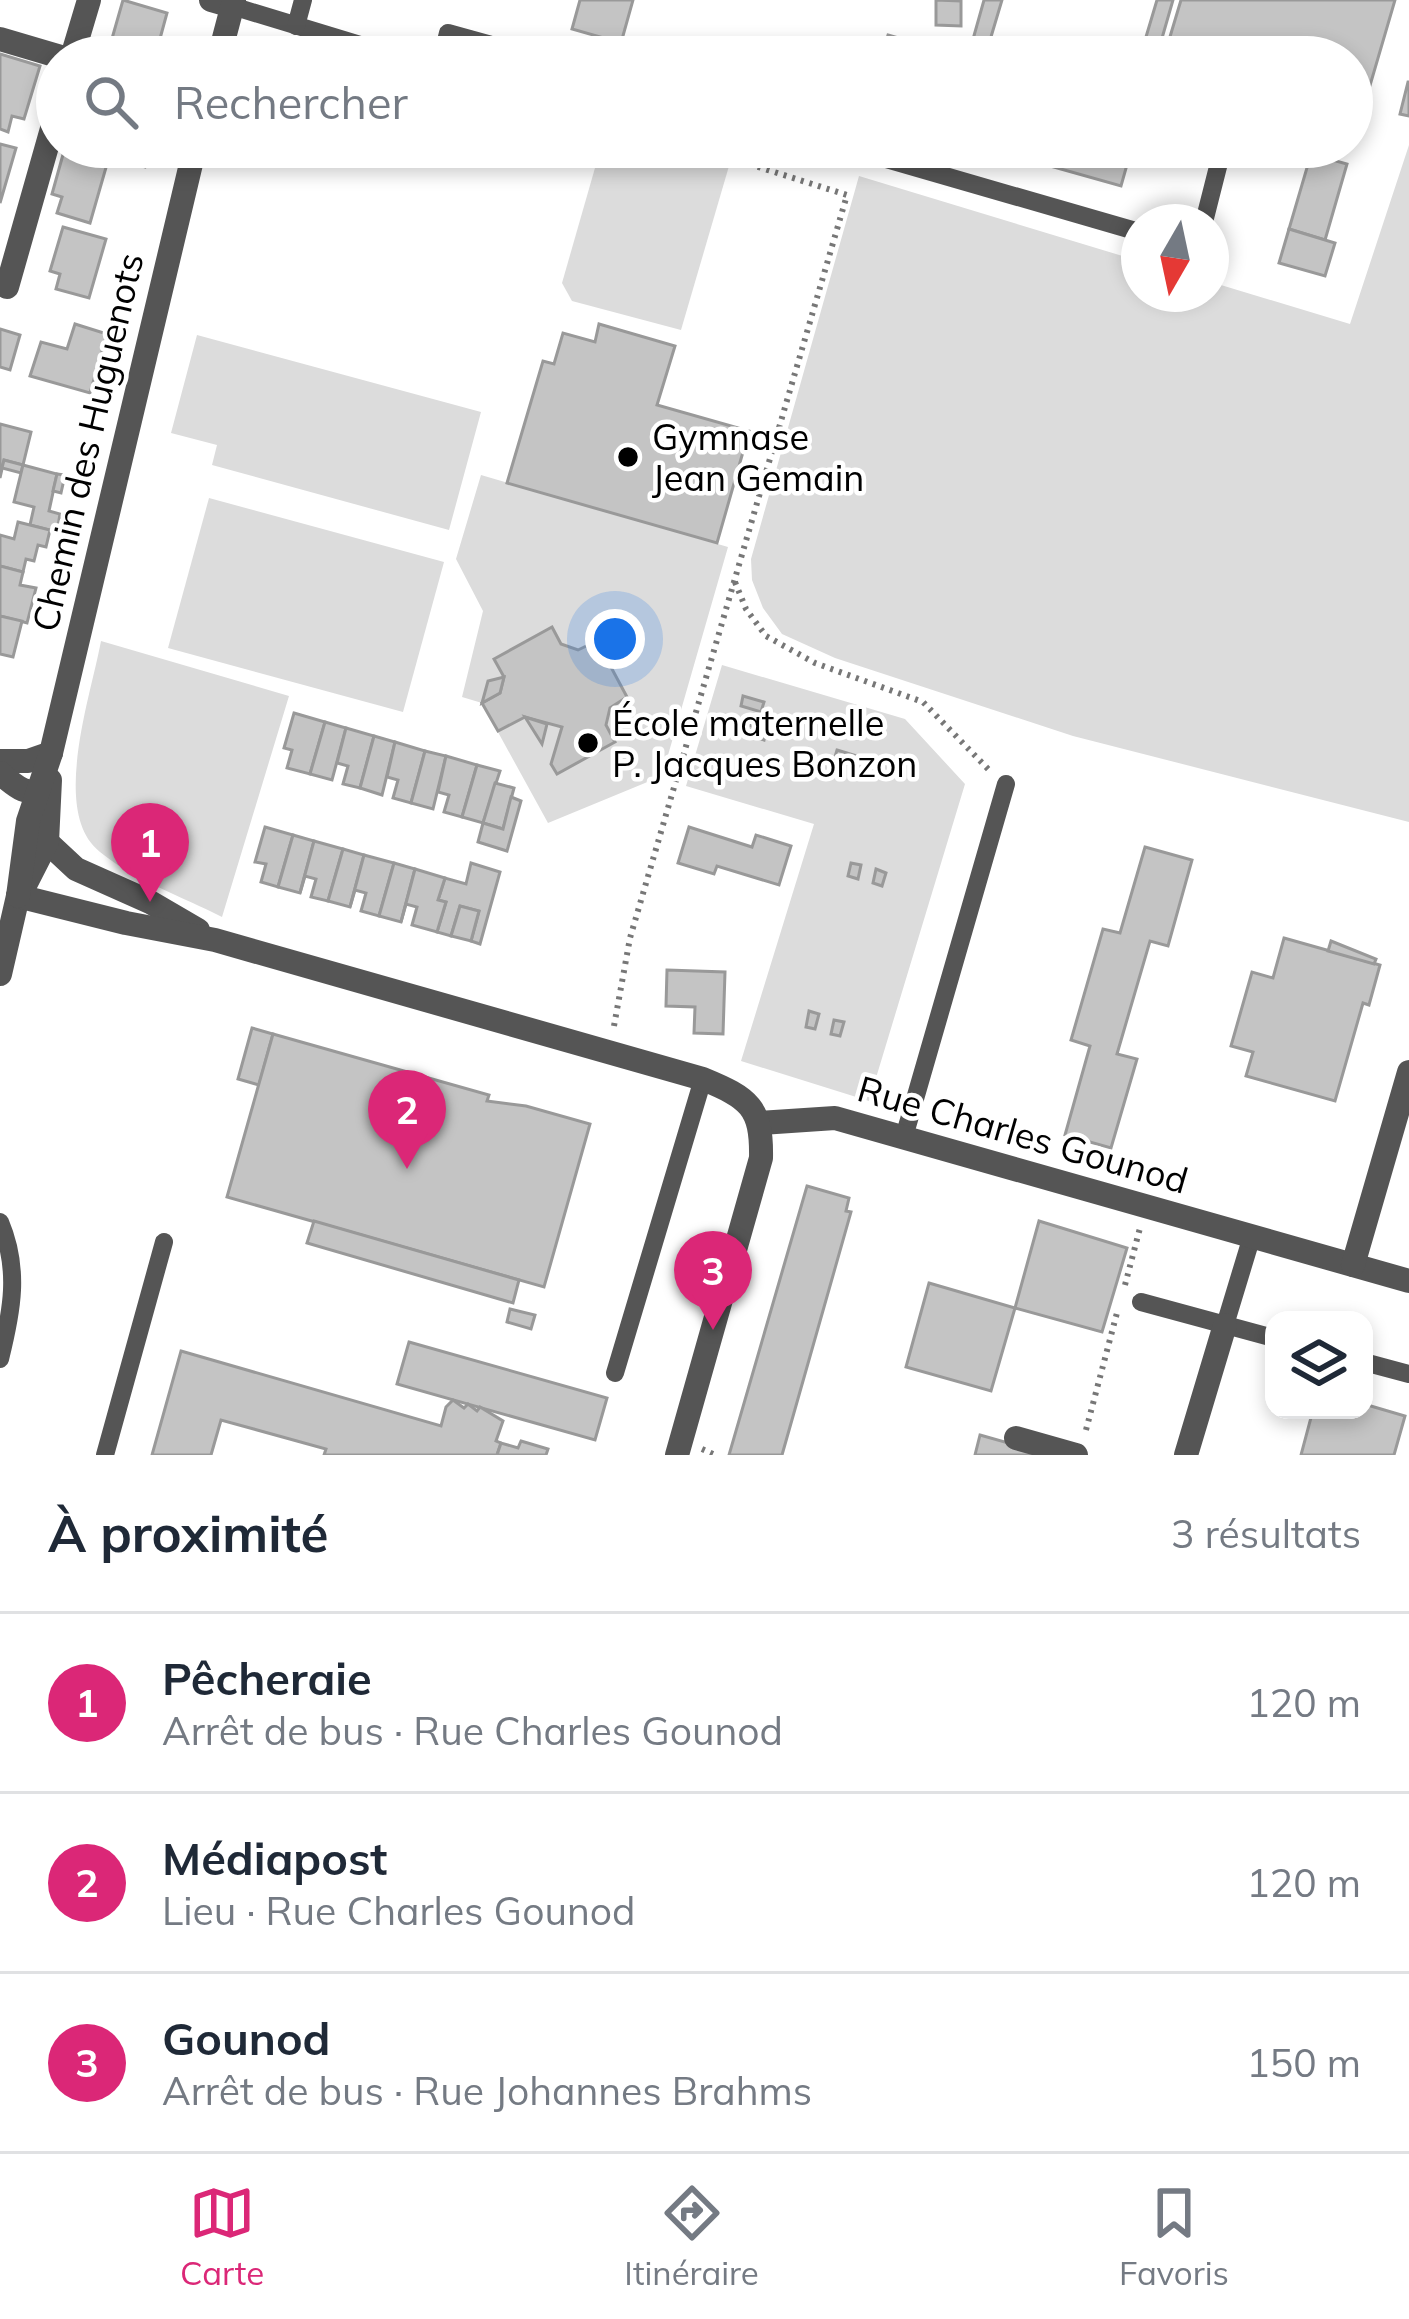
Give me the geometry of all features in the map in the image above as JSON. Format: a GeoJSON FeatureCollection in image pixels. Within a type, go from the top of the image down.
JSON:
{"type":"FeatureCollection","features":[{"type":"Feature","properties":{"kind":"street"},"geometry":{"type":"LineString","coordinates":[[78,36],[89,0]]}},
{"type":"Feature","properties":{"kind":"street"},"geometry":{"type":"LineString","coordinates":[[221,36],[226,2]]}},
{"type":"Feature","properties":{"kind":"street"},"geometry":{"type":"LineString","coordinates":[[0,39],[36,50]]}},
{"type":"Feature","properties":{"kind":"street"},"geometry":{"type":"LineString","coordinates":[[7,286],[41,168]]}},
{"type":"Feature","properties":{"kind":"street","name":"Chemin des Huguenots"},"geometry":{"type":"LineString","coordinates":[[0,974],[30,870],[51,753],[190,168]]}},
{"type":"Feature","properties":{"kind":"street"},"geometry":{"type":"LineString","coordinates":[[0,761],[28,761],[51,753]]}},
{"type":"Feature","properties":{"kind":"street"},"geometry":{"type":"LineString","coordinates":[[0,773],[22,791],[43,792]]}},
{"type":"Feature","properties":{"kind":"street","name":"Chemin des Huguenots"},"geometry":{"type":"LineString","coordinates":[[30,870],[28,820],[43,792]]}},
{"type":"Feature","properties":{"kind":"street"},"geometry":{"type":"LineString","coordinates":[[30,870],[76,868],[215,940]]}},
{"type":"Feature","properties":{"kind":"street"},"geometry":{"type":"LineString","coordinates":[[30,870],[126,923],[215,940],[703,1079],[741,1094],[760,1123],[761,1158],[677,1455]]}},
{"type":"Feature","properties":{"kind":"street"},"geometry":{"type":"LineString","coordinates":[[1354,1265],[1409,1072]]}},
{"type":"Feature","properties":{"kind":"street","name":"Rue Charles Gounod"},"geometry":{"type":"LineString","coordinates":[[760,1123],[835,1118],[1409,1281]]}},
{"type":"Feature","properties":{"kind":"street"},"geometry":{"type":"LineString","coordinates":[[1186,1455],[1225,1324]]}},
{"type":"Feature","properties":{"kind":"street"},"geometry":{"type":"LineString","coordinates":[[1016,1438],[1076,1455]]}},
{"type":"Feature","properties":{"kind":"lane"},"geometry":{"type":"LineString","coordinates":[[296,26],[303,0]]}},
{"type":"Feature","properties":{"kind":"lane"},"geometry":{"type":"LineString","coordinates":[[226,2],[330,36]]}},
{"type":"Feature","properties":{"kind":"lane"},"geometry":{"type":"LineString","coordinates":[[918,168],[1121,227]]}},
{"type":"Feature","properties":{"kind":"lane"},"geometry":{"type":"LineString","coordinates":[[1209,204],[1218,168]]}},
{"type":"Feature","properties":{"kind":"lane"},"geometry":{"type":"LineString","coordinates":[[904,1137],[1006,784]]}},
{"type":"Feature","properties":{"kind":"lane"},"geometry":{"type":"LineString","coordinates":[[616,1373],[703,1079]]}},
{"type":"Feature","properties":{"kind":"lane"},"geometry":{"type":"LineString","coordinates":[[0,1222],[10,1245],[14,1300],[0,1359]]}},
{"type":"Feature","properties":{"kind":"lane"},"geometry":{"type":"LineString","coordinates":[[1225,1324],[1252,1236]]}},
{"type":"Feature","properties":{"kind":"lane"},"geometry":{"type":"LineString","coordinates":[[105,1455],[164,1242]]}},
{"type":"Feature","properties":{"kind":"lane"},"geometry":{"type":"LineString","coordinates":[[1141,1302],[1265,1335]]}},
{"type":"Feature","properties":{"kind":"lane"},"geometry":{"type":"LineString","coordinates":[[1373,1364],[1409,1374]]}},
{"type":"Feature","properties":{"kind":"path"},"geometry":{"type":"LineString","coordinates":[[609,1053],[630,938],[847,195],[762,168]]}},
{"type":"Feature","properties":{"kind":"path"},"geometry":{"type":"LineString","coordinates":[[734,578],[746,609],[766,636],[815,663],[922,701],[974,758],[1006,784]]}},
{"type":"Feature","properties":{"kind":"shaded area"},"geometry":{"type":"Polygon","coordinates":[[[1409,145],[1409,822],[1073,736],[835,658],[782,634],[763,608],[752,580],[751,559],[859,176],[1121,256],[1121,312],[1229,312],[1229,287],[1350,324],[1409,145]]]}},
{"type":"Feature","properties":{"kind":"shaded area"},"geometry":{"type":"Polygon","coordinates":[[[595,168],[728,168],[681,330],[572,301],[562,283],[595,168]]]}},
{"type":"Feature","properties":{"kind":"shaded area"},"geometry":{"type":"Polygon","coordinates":[[[197,335],[481,412],[449,530],[212,465],[217,445],[171,433],[197,335]]]}},
{"type":"Feature","properties":{"kind":"shaded area","name":"École maternelle P. Jacques Bonzon"},"geometry":{"type":"Polygon","coordinates":[[[481,475],[728,547],[662,776],[548,823],[482,703],[462,697],[483,611],[456,559],[481,475]]]}},
{"type":"Feature","properties":{"kind":"shaded area"},"geometry":{"type":"Polygon","coordinates":[[[209,498],[444,562],[403,712],[168,648],[209,498]]]}},
{"type":"Feature","properties":{"kind":"shaded area"},"geometry":{"type":"Polygon","coordinates":[[[101,641],[289,696],[222,917],[128,871],[100,852],[85,834],[78,810],[78,752],[101,641]]]}},
{"type":"Feature","properties":{"kind":"shaded area"},"geometry":{"type":"Polygon","coordinates":[[[722,665],[905,719],[965,784],[869,1101],[741,1061],[814,824],[686,786],[722,665]]]}},
{"type":"Feature","properties":{"kind":"building"},"geometry":{"type":"Polygon","coordinates":[[[123,0],[167,13],[161,36],[113,36],[123,0]]]}},
{"type":"Feature","properties":{"kind":"building"},"geometry":{"type":"Polygon","coordinates":[[[580,0],[633,0],[623,36],[596,36],[572,29],[580,0]]]}},
{"type":"Feature","properties":{"kind":"building"},"geometry":{"type":"Polygon","coordinates":[[[936,0],[961,1],[961,26],[936,25],[936,0]]]}},
{"type":"Feature","properties":{"kind":"building"},"geometry":{"type":"Polygon","coordinates":[[[984,0],[1002,0],[991,36],[974,36],[984,0]]]}},
{"type":"Feature","properties":{"kind":"building"},"geometry":{"type":"Polygon","coordinates":[[[1157,0],[1173,0],[1163,36],[1146,36],[1157,0]]]}},
{"type":"Feature","properties":{"kind":"building"},"geometry":{"type":"Polygon","coordinates":[[[1181,0],[1395,0],[1373,75],[1373,36],[1170,36],[1181,0]]]}},
{"type":"Feature","properties":{"kind":"building"},"geometry":{"type":"Polygon","coordinates":[[[0,54],[36,65],[36,79],[24,119],[12,116],[8,132],[0,129],[0,54]]]}},
{"type":"Feature","properties":{"kind":"building"},"geometry":{"type":"Polygon","coordinates":[[[1409,82],[1409,116],[1400,114],[1409,82]]]}},
{"type":"Feature","properties":{"kind":"building"},"geometry":{"type":"Polygon","coordinates":[[[0,144],[16,148],[0,203],[0,144]]]}},
{"type":"Feature","properties":{"kind":"building"},"geometry":{"type":"Polygon","coordinates":[[[59,168],[106,168],[90,223],[57,213],[62,197],[52,194],[59,168]]]}},
{"type":"Feature","properties":{"kind":"building"},"geometry":{"type":"Polygon","coordinates":[[[1057,168],[1126,168],[1121,186],[1057,168]]]}},
{"type":"Feature","properties":{"kind":"building"},"geometry":{"type":"Polygon","coordinates":[[[1307,168],[1346,168],[1325,240],[1289,229],[1307,168]]]}},
{"type":"Feature","properties":{"kind":"building"},"geometry":{"type":"Polygon","coordinates":[[[63,227],[106,239],[89,298],[56,289],[60,274],[50,271],[63,227]]]}},
{"type":"Feature","properties":{"kind":"building"},"geometry":{"type":"Polygon","coordinates":[[[1289,229],[1335,243],[1325,276],[1279,263],[1289,229]]]}},
{"type":"Feature","properties":{"kind":"building"},"geometry":{"type":"Polygon","coordinates":[[[75,324],[107,334],[90,393],[30,376],[41,342],[67,349],[75,324]]]}},
{"type":"Feature","properties":{"kind":"building","name":"Gymnase Jean Gemain"},"geometry":{"type":"Polygon","coordinates":[[[599,324],[675,346],[657,405],[749,431],[717,543],[507,483],[543,361],[554,364],[563,333],[595,342],[599,324]]]}},
{"type":"Feature","properties":{"kind":"building"},"geometry":{"type":"Polygon","coordinates":[[[0,329],[20,335],[10,370],[0,367],[0,329]]]}},
{"type":"Feature","properties":{"kind":"building"},"geometry":{"type":"Polygon","coordinates":[[[0,424],[31,432],[23,465],[4,460],[0,478],[0,424]]]}},
{"type":"Feature","properties":{"kind":"building"},"geometry":{"type":"Polygon","coordinates":[[[4,460],[23,465],[21,473],[2,468],[4,460]]]}},
{"type":"Feature","properties":{"kind":"building"},"geometry":{"type":"Polygon","coordinates":[[[23,465],[57,474],[49,511],[60,514],[57,532],[30,525],[34,507],[14,502],[23,465]]]}},
{"type":"Feature","properties":{"kind":"building"},"geometry":{"type":"Polygon","coordinates":[[[57,474],[65,475],[61,493],[53,491],[57,474]]]}},
{"type":"Feature","properties":{"kind":"building"},"geometry":{"type":"Polygon","coordinates":[[[18,522],[50,530],[46,547],[38,545],[34,561],[26,559],[23,572],[0,566],[0,535],[14,539],[18,522]]]}},
{"type":"Feature","properties":{"kind":"building"},"geometry":{"type":"Polygon","coordinates":[[[0,566],[23,572],[20,585],[36,588],[27,623],[0,616],[0,566]]]}},
{"type":"Feature","properties":{"kind":"building"},"geometry":{"type":"Polygon","coordinates":[[[0,616],[22,621],[13,657],[0,654],[0,616]]]}},
{"type":"Feature","properties":{"kind":"building"},"geometry":{"type":"Polygon","coordinates":[[[552,627],[561,644],[578,650],[597,641],[627,697],[610,708],[606,725],[615,742],[557,774],[551,764],[562,727],[525,717],[498,731],[482,703],[500,693],[504,677],[494,659],[552,627]]]}},
{"type":"Feature","properties":{"kind":"building"},"geometry":{"type":"Polygon","coordinates":[[[504,677],[500,693],[482,703],[488,681],[504,677]]]}},
{"type":"Feature","properties":{"kind":"building"},"geometry":{"type":"Polygon","coordinates":[[[743,696],[764,702],[761,712],[741,706],[743,696]]]}},
{"type":"Feature","properties":{"kind":"building"},"geometry":{"type":"Polygon","coordinates":[[[294,713],[325,722],[310,774],[287,768],[292,750],[284,748],[294,713]]]}},
{"type":"Feature","properties":{"kind":"building"},"geometry":{"type":"Polygon","coordinates":[[[525,717],[547,724],[542,744],[525,717]]]}},
{"type":"Feature","properties":{"kind":"building"},"geometry":{"type":"Polygon","coordinates":[[[735,721],[766,730],[764,740],[732,731],[735,721]]]}},
{"type":"Feature","properties":{"kind":"building"},"geometry":{"type":"Polygon","coordinates":[[[325,722],[346,728],[332,780],[310,774],[325,722]]]}},
{"type":"Feature","properties":{"kind":"building"},"geometry":{"type":"Polygon","coordinates":[[[840,722],[860,727],[858,739],[837,734],[840,722]]]}},
{"type":"Feature","properties":{"kind":"building"},"geometry":{"type":"Polygon","coordinates":[[[346,728],[374,736],[360,788],[343,784],[348,766],[337,763],[346,728]]]}},
{"type":"Feature","properties":{"kind":"building"},"geometry":{"type":"Polygon","coordinates":[[[374,736],[395,742],[382,795],[360,788],[374,736]]]}},
{"type":"Feature","properties":{"kind":"building"},"geometry":{"type":"Polygon","coordinates":[[[395,742],[425,751],[411,803],[393,798],[398,780],[387,777],[395,742]]]}},
{"type":"Feature","properties":{"kind":"building"},"geometry":{"type":"Polygon","coordinates":[[[837,750],[857,756],[855,766],[834,760],[837,750]]]}},
{"type":"Feature","properties":{"kind":"building"},"geometry":{"type":"Polygon","coordinates":[[[425,751],[446,756],[433,809],[411,803],[425,751]]]}},
{"type":"Feature","properties":{"kind":"building"},"geometry":{"type":"Polygon","coordinates":[[[446,756],[477,765],[462,817],[444,812],[449,795],[438,792],[446,756]]]}},
{"type":"Feature","properties":{"kind":"building"},"geometry":{"type":"Polygon","coordinates":[[[477,765],[500,771],[483,823],[462,817],[477,765]]]}},
{"type":"Feature","properties":{"kind":"building"},"geometry":{"type":"Polygon","coordinates":[[[495,783],[514,788],[503,829],[483,823],[495,783]]]}},
{"type":"Feature","properties":{"kind":"building"},"geometry":{"type":"Polygon","coordinates":[[[511,797],[521,801],[507,851],[478,842],[483,823],[503,829],[511,797]]]}},
{"type":"Feature","properties":{"kind":"building"},"geometry":{"type":"Polygon","coordinates":[[[265,827],[293,835],[278,887],[261,882],[266,864],[255,862],[265,827]]]}},
{"type":"Feature","properties":{"kind":"building"},"geometry":{"type":"Polygon","coordinates":[[[689,827],[752,847],[756,835],[791,846],[779,885],[717,866],[714,874],[678,863],[689,827]]]}},
{"type":"Feature","properties":{"kind":"building"},"geometry":{"type":"Polygon","coordinates":[[[293,835],[314,841],[300,893],[278,887],[293,835]]]}},
{"type":"Feature","properties":{"kind":"building"},"geometry":{"type":"Polygon","coordinates":[[[314,841],[343,849],[328,901],[311,897],[316,879],[305,876],[300,893],[314,841]]]}},
{"type":"Feature","properties":{"kind":"building"},"geometry":{"type":"Polygon","coordinates":[[[1145,847],[1192,860],[1168,946],[1150,941],[1117,1054],[1137,1059],[1111,1148],[1065,1135],[1090,1046],[1071,1040],[1103,929],[1120,933],[1145,847]]]}},
{"type":"Feature","properties":{"kind":"building"},"geometry":{"type":"Polygon","coordinates":[[[343,849],[364,855],[350,907],[328,901],[343,849]]]}},
{"type":"Feature","properties":{"kind":"building"},"geometry":{"type":"Polygon","coordinates":[[[364,855],[394,863],[379,916],[361,911],[366,893],[355,890],[350,907],[364,855]]]}},
{"type":"Feature","properties":{"kind":"building"},"geometry":{"type":"Polygon","coordinates":[[[394,863],[415,869],[401,922],[379,916],[394,863]]]}},
{"type":"Feature","properties":{"kind":"building"},"geometry":{"type":"Polygon","coordinates":[[[471,863],[500,872],[480,944],[471,941],[479,911],[460,906],[451,936],[437,932],[446,902],[438,900],[445,878],[466,884],[471,863]]]}},
{"type":"Feature","properties":{"kind":"building"},"geometry":{"type":"Polygon","coordinates":[[[851,863],[861,865],[858,879],[848,876],[851,863]]]}},
{"type":"Feature","properties":{"kind":"building"},"geometry":{"type":"Polygon","coordinates":[[[415,869],[445,878],[438,900],[446,902],[437,932],[412,925],[417,907],[406,904],[401,922],[415,869]]]}},
{"type":"Feature","properties":{"kind":"building"},"geometry":{"type":"Polygon","coordinates":[[[876,869],[886,873],[882,886],[873,883],[876,869]]]}},
{"type":"Feature","properties":{"kind":"building"},"geometry":{"type":"Polygon","coordinates":[[[460,906],[479,911],[471,941],[451,936],[460,906]]]}},
{"type":"Feature","properties":{"kind":"building"},"geometry":{"type":"Polygon","coordinates":[[[1284,938],[1380,965],[1369,1005],[1363,1003],[1335,1101],[1246,1076],[1253,1052],[1231,1046],[1252,972],[1273,978],[1284,938]]]}},
{"type":"Feature","properties":{"kind":"building"},"geometry":{"type":"Polygon","coordinates":[[[1331,941],[1376,959],[1374,964],[1328,951],[1331,941]]]}},
{"type":"Feature","properties":{"kind":"building"},"geometry":{"type":"Polygon","coordinates":[[[667,970],[725,972],[723,1034],[694,1033],[695,1007],[666,1006],[667,970]]]}},
{"type":"Feature","properties":{"kind":"building"},"geometry":{"type":"Polygon","coordinates":[[[809,1011],[819,1014],[815,1029],[806,1027],[809,1011]]]}},
{"type":"Feature","properties":{"kind":"building"},"geometry":{"type":"Polygon","coordinates":[[[834,1020],[844,1022],[840,1036],[831,1034],[834,1020]]]}},
{"type":"Feature","properties":{"kind":"building"},"geometry":{"type":"Polygon","coordinates":[[[252,1028],[273,1034],[259,1085],[238,1079],[252,1028]]]}},
{"type":"Feature","properties":{"kind":"building"},"geometry":{"type":"Polygon","coordinates":[[[273,1034],[489,1095],[487,1101],[526,1106],[590,1124],[544,1287],[227,1197],[273,1034]]]}},
{"type":"Feature","properties":{"kind":"building"},"geometry":{"type":"Polygon","coordinates":[[[807,1186],[849,1198],[846,1211],[851,1212],[782,1455],[729,1455],[807,1186]]]}},
{"type":"Feature","properties":{"kind":"building"},"geometry":{"type":"Polygon","coordinates":[[[314,1221],[519,1280],[513,1303],[307,1243],[314,1221]]]}},
{"type":"Feature","properties":{"kind":"building"},"geometry":{"type":"Polygon","coordinates":[[[1039,1221],[1127,1248],[1102,1332],[1015,1308],[1039,1221]]]}},
{"type":"Feature","properties":{"kind":"building"},"geometry":{"type":"Polygon","coordinates":[[[929,1283],[1015,1308],[991,1391],[906,1367],[929,1283]]]}},
{"type":"Feature","properties":{"kind":"building"},"geometry":{"type":"Polygon","coordinates":[[[510,1309],[535,1315],[531,1329],[507,1322],[510,1309]]]}},
{"type":"Feature","properties":{"kind":"building"},"geometry":{"type":"Polygon","coordinates":[[[409,1342],[607,1398],[595,1440],[397,1384],[409,1342]]]}},
{"type":"Feature","properties":{"kind":"building"},"geometry":{"type":"Polygon","coordinates":[[[181,1351],[441,1426],[453,1400],[464,1408],[468,1404],[477,1411],[480,1407],[503,1421],[496,1441],[501,1443],[497,1455],[324,1455],[326,1449],[221,1420],[211,1455],[152,1455],[181,1351]]]}},
{"type":"Feature","properties":{"kind":"building"},"geometry":{"type":"Polygon","coordinates":[[[1373,1407],[1405,1416],[1394,1455],[1301,1455],[1311,1419],[1373,1419],[1373,1407]]]}},
{"type":"Feature","properties":{"kind":"building"},"geometry":{"type":"Polygon","coordinates":[[[980,1435],[1051,1455],[975,1455],[980,1435]]]}},
{"type":"Feature","properties":{"kind":"building"},"geometry":{"type":"Polygon","coordinates":[[[521,1441],[548,1449],[546,1455],[497,1455],[501,1443],[518,1448],[521,1441]]]}},
{"type":"Feature","properties":{"kind":"place","name":"Gymnase Jean Gemain"},"geometry":{"type":"Point","coordinates":[628,457]}},
{"type":"Feature","properties":{"kind":"place","name":"École maternelle P. Jacques Bonzon"},"geometry":{"type":"Point","coordinates":[588,743]}},
{"type":"Feature","properties":{"kind":"place","name":"Pêcheraie"},"geometry":{"type":"Point","coordinates":[150,902]}},
{"type":"Feature","properties":{"kind":"place","name":"Médiapost"},"geometry":{"type":"Point","coordinates":[407,1169]}},
{"type":"Feature","properties":{"kind":"place","name":"Gounod"},"geometry":{"type":"Point","coordinates":[713,1330]}}]}
